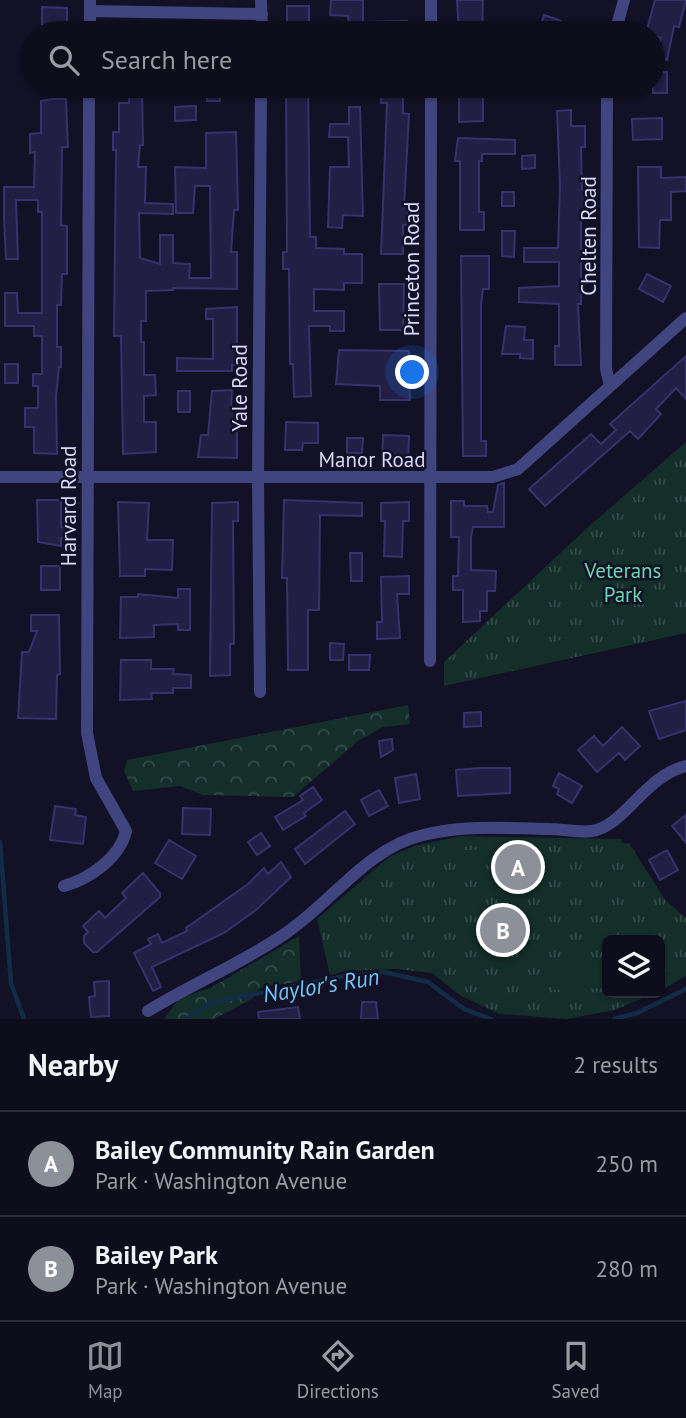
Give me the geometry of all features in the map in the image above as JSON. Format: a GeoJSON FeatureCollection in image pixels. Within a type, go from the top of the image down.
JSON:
{"type":"FeatureCollection","features":[{"type":"Feature","properties":{"kind":"street"},"geometry":{"type":"LineString","coordinates":[[261,0],[262,21]]}},
{"type":"Feature","properties":{"kind":"street"},"geometry":{"type":"LineString","coordinates":[[431,0],[431,21]]}},
{"type":"Feature","properties":{"kind":"street"},"geometry":{"type":"LineString","coordinates":[[618,21],[624,0]]}},
{"type":"Feature","properties":{"kind":"street"},"geometry":{"type":"LineString","coordinates":[[90,6],[262,14]]}},
{"type":"Feature","properties":{"kind":"street","name":"Harvard Road"},"geometry":{"type":"LineString","coordinates":[[64,886],[93,873],[115,852],[126,831],[121,817],[100,788],[90,757],[89,98]]}},
{"type":"Feature","properties":{"kind":"street","name":"Yale Road"},"geometry":{"type":"LineString","coordinates":[[260,692],[258,479],[261,98]]}},
{"type":"Feature","properties":{"kind":"street","name":"Princeton Road"},"geometry":{"type":"LineString","coordinates":[[430,662],[431,98]]}},
{"type":"Feature","properties":{"kind":"street","name":"Chelten Road"},"geometry":{"type":"LineString","coordinates":[[607,98],[606,369],[610,386]]}},
{"type":"Feature","properties":{"kind":"street","name":"Manor Road"},"geometry":{"type":"LineString","coordinates":[[0,477],[493,477],[518,469],[686,318]]}},
{"type":"Feature","properties":{"kind":"street"},"geometry":{"type":"LineString","coordinates":[[148,1011],[288,932],[383,852],[420,835],[471,827],[594,831],[620,815],[652,782],[686,766]]}},
{"type":"Feature","properties":{"kind":"green space","name":"Veterans Park"},"geometry":{"type":"Polygon","coordinates":[[[686,442],[686,633],[444,686],[444,662],[587,528],[686,442]]]}},
{"type":"Feature","properties":{"kind":"green space"},"geometry":{"type":"Polygon","coordinates":[[[565,639],[575,653],[574,656],[516,669],[506,666],[504,657],[528,645],[530,648],[565,639]]]}},
{"type":"Feature","properties":{"kind":"green space"},"geometry":{"type":"Polygon","coordinates":[[[408,705],[410,724],[383,727],[358,741],[293,797],[203,795],[180,786],[133,791],[124,771],[127,760],[408,705]]]}},
{"type":"Feature","properties":{"kind":"green space"},"geometry":{"type":"Polygon","coordinates":[[[461,836],[621,839],[622,843],[629,843],[666,901],[686,918],[686,976],[665,988],[665,935],[602,935],[602,998],[643,998],[614,1010],[567,1019],[500,1014],[461,996],[432,973],[397,969],[346,971],[330,975],[317,919],[389,857],[414,846],[461,836]]]}},
{"type":"Feature","properties":{"kind":"green space"},"geometry":{"type":"Polygon","coordinates":[[[459,850],[490,850],[490,863],[459,863],[459,850]]]}},
{"type":"Feature","properties":{"kind":"green space"},"geometry":{"type":"Polygon","coordinates":[[[518,853],[527,857],[531,866],[527,875],[518,879],[509,875],[505,866],[509,857],[518,853]]]}},
{"type":"Feature","properties":{"kind":"green space"},"geometry":{"type":"Polygon","coordinates":[[[299,936],[301,981],[260,988],[252,999],[214,1019],[164,1019],[179,999],[212,987],[299,936]]]}},
{"type":"Feature","properties":{"kind":"green space"},"geometry":{"type":"Polygon","coordinates":[[[602,962],[602,988],[554,990],[553,965],[602,962]]]}},
{"type":"Feature","properties":{"kind":"building"},"geometry":{"type":"Polygon","coordinates":[[[331,0],[363,0],[363,21],[348,21],[348,16],[330,15],[331,0]]]}},
{"type":"Feature","properties":{"kind":"building"},"geometry":{"type":"Polygon","coordinates":[[[457,0],[483,0],[482,21],[458,21],[457,0]]]}},
{"type":"Feature","properties":{"kind":"building"},"geometry":{"type":"Polygon","coordinates":[[[655,0],[686,0],[679,27],[674,26],[667,60],[665,21],[649,21],[655,0]]]}},
{"type":"Feature","properties":{"kind":"building"},"geometry":{"type":"Polygon","coordinates":[[[287,6],[309,6],[309,21],[287,21],[287,6]]]}},
{"type":"Feature","properties":{"kind":"building"},"geometry":{"type":"Polygon","coordinates":[[[42,7],[67,8],[67,21],[42,21],[42,7]]]}},
{"type":"Feature","properties":{"kind":"building"},"geometry":{"type":"Polygon","coordinates":[[[544,15],[560,21],[542,21],[544,15]]]}},
{"type":"Feature","properties":{"kind":"building"},"geometry":{"type":"Polygon","coordinates":[[[665,72],[667,72],[665,93],[665,72]]]}},
{"type":"Feature","properties":{"kind":"building"},"geometry":{"type":"Polygon","coordinates":[[[129,98],[142,98],[143,145],[140,145],[138,167],[146,167],[145,203],[173,204],[173,214],[139,213],[140,258],[160,264],[160,235],[173,235],[173,263],[190,264],[189,278],[211,278],[210,186],[195,186],[193,213],[176,213],[175,167],[206,168],[206,133],[236,132],[238,210],[234,210],[231,252],[237,252],[237,289],[173,288],[146,291],[146,321],[141,321],[144,375],[155,375],[156,395],[144,396],[144,422],[156,422],[156,452],[123,454],[121,336],[114,336],[116,150],[113,150],[113,132],[119,132],[119,103],[129,103],[129,98]]]}},
{"type":"Feature","properties":{"kind":"building"},"geometry":{"type":"Polygon","coordinates":[[[207,98],[220,98],[220,101],[207,101],[207,98]]]}},
{"type":"Feature","properties":{"kind":"building"},"geometry":{"type":"Polygon","coordinates":[[[286,98],[308,98],[310,237],[316,237],[316,248],[344,249],[344,254],[362,254],[362,283],[344,283],[344,290],[314,289],[314,311],[344,311],[344,331],[330,331],[330,326],[309,326],[311,396],[294,397],[293,364],[290,364],[289,269],[283,269],[283,252],[287,252],[286,98]]]}},
{"type":"Feature","properties":{"kind":"building"},"geometry":{"type":"Polygon","coordinates":[[[381,98],[403,98],[403,113],[409,114],[404,207],[408,207],[408,225],[403,225],[403,254],[381,254],[387,103],[381,103],[381,98]]]}},
{"type":"Feature","properties":{"kind":"building"},"geometry":{"type":"Polygon","coordinates":[[[459,98],[483,98],[483,121],[459,122],[459,98]]]}},
{"type":"Feature","properties":{"kind":"building"},"geometry":{"type":"Polygon","coordinates":[[[66,99],[68,147],[62,147],[61,225],[67,226],[67,274],[62,274],[61,305],[57,305],[57,347],[61,347],[61,367],[56,397],[57,454],[34,453],[34,427],[25,427],[25,408],[38,408],[38,386],[33,386],[33,374],[42,374],[42,336],[34,336],[34,326],[5,326],[5,293],[17,293],[18,313],[42,313],[42,212],[38,212],[38,200],[16,200],[18,259],[6,259],[4,187],[34,187],[35,152],[30,153],[30,134],[41,133],[41,101],[66,99]]]}},
{"type":"Feature","properties":{"kind":"building"},"geometry":{"type":"Polygon","coordinates":[[[196,106],[196,120],[175,121],[175,107],[196,106]]]}},
{"type":"Feature","properties":{"kind":"building"},"geometry":{"type":"Polygon","coordinates":[[[349,107],[360,107],[363,216],[343,215],[342,228],[328,227],[330,167],[349,167],[348,137],[329,137],[330,124],[349,124],[349,107]]]}},
{"type":"Feature","properties":{"kind":"building"},"geometry":{"type":"Polygon","coordinates":[[[571,110],[571,126],[585,126],[585,147],[581,147],[582,190],[586,190],[587,207],[581,211],[581,304],[578,304],[581,365],[555,365],[555,346],[559,346],[559,304],[519,302],[519,288],[559,286],[559,262],[524,262],[524,248],[558,248],[560,186],[557,111],[571,110]]]}},
{"type":"Feature","properties":{"kind":"building"},"geometry":{"type":"Polygon","coordinates":[[[662,118],[662,139],[633,140],[632,119],[662,118]]]}},
{"type":"Feature","properties":{"kind":"building"},"geometry":{"type":"Polygon","coordinates":[[[458,138],[515,140],[515,154],[482,154],[482,161],[479,161],[479,212],[484,212],[484,230],[460,230],[460,161],[455,161],[458,138]]]}},
{"type":"Feature","properties":{"kind":"building"},"geometry":{"type":"Polygon","coordinates":[[[535,155],[535,168],[522,169],[522,156],[535,155]]]}},
{"type":"Feature","properties":{"kind":"building"},"geometry":{"type":"Polygon","coordinates":[[[638,167],[661,167],[661,178],[686,177],[686,191],[671,192],[671,220],[660,220],[659,248],[639,247],[638,167]]]}},
{"type":"Feature","properties":{"kind":"building"},"geometry":{"type":"Polygon","coordinates":[[[502,192],[514,192],[514,206],[502,206],[502,192]]]}},
{"type":"Feature","properties":{"kind":"building"},"geometry":{"type":"Polygon","coordinates":[[[502,231],[515,231],[514,257],[502,256],[502,231]]]}},
{"type":"Feature","properties":{"kind":"building"},"geometry":{"type":"Polygon","coordinates":[[[461,256],[489,256],[489,289],[483,289],[481,304],[481,441],[486,441],[486,456],[463,456],[461,256]]]}},
{"type":"Feature","properties":{"kind":"building"},"geometry":{"type":"Polygon","coordinates":[[[647,274],[671,286],[663,302],[639,289],[647,274]]]}},
{"type":"Feature","properties":{"kind":"building"},"geometry":{"type":"Polygon","coordinates":[[[379,284],[404,284],[403,330],[380,330],[379,284]]]}},
{"type":"Feature","properties":{"kind":"building"},"geometry":{"type":"Polygon","coordinates":[[[237,307],[237,365],[232,365],[232,371],[177,371],[177,358],[213,359],[213,319],[206,319],[206,309],[237,307]]]}},
{"type":"Feature","properties":{"kind":"building"},"geometry":{"type":"Polygon","coordinates":[[[506,326],[525,327],[524,340],[533,340],[533,359],[520,358],[520,354],[502,354],[506,326]]]}},
{"type":"Feature","properties":{"kind":"building"},"geometry":{"type":"Polygon","coordinates":[[[339,350],[409,351],[410,400],[380,400],[380,386],[336,384],[339,350]]]}},
{"type":"Feature","properties":{"kind":"building"},"geometry":{"type":"Polygon","coordinates":[[[686,356],[686,399],[676,388],[656,409],[661,414],[638,439],[630,431],[545,506],[529,489],[591,434],[601,444],[616,430],[610,424],[686,356]]]}},
{"type":"Feature","properties":{"kind":"building"},"geometry":{"type":"Polygon","coordinates":[[[5,364],[18,364],[18,383],[5,383],[5,364]]]}},
{"type":"Feature","properties":{"kind":"building"},"geometry":{"type":"Polygon","coordinates":[[[232,390],[231,410],[237,410],[237,458],[198,457],[201,435],[208,435],[212,391],[232,390]]]}},
{"type":"Feature","properties":{"kind":"building"},"geometry":{"type":"Polygon","coordinates":[[[178,391],[190,391],[190,412],[178,412],[178,391]]]}},
{"type":"Feature","properties":{"kind":"building"},"geometry":{"type":"Polygon","coordinates":[[[286,422],[318,423],[318,443],[303,443],[302,450],[285,450],[286,422]]]}},
{"type":"Feature","properties":{"kind":"building"},"geometry":{"type":"Polygon","coordinates":[[[383,435],[409,436],[408,462],[382,461],[383,435]]]}},
{"type":"Feature","properties":{"kind":"building"},"geometry":{"type":"Polygon","coordinates":[[[347,438],[363,438],[362,453],[347,453],[347,438]]]}},
{"type":"Feature","properties":{"kind":"building"},"geometry":{"type":"Polygon","coordinates":[[[504,483],[504,527],[473,527],[471,537],[471,570],[496,571],[495,591],[487,591],[487,611],[480,611],[480,621],[463,622],[463,590],[453,590],[453,576],[458,576],[459,537],[451,537],[451,501],[464,501],[464,506],[487,506],[488,512],[493,512],[498,485],[504,483]]]}},
{"type":"Feature","properties":{"kind":"building"},"geometry":{"type":"Polygon","coordinates":[[[37,500],[61,500],[61,527],[66,527],[66,538],[61,538],[61,546],[38,542],[37,500]]]}},
{"type":"Feature","properties":{"kind":"building"},"geometry":{"type":"Polygon","coordinates":[[[284,500],[362,503],[362,516],[320,515],[319,610],[308,610],[308,670],[288,670],[287,578],[282,578],[284,500]]]}},
{"type":"Feature","properties":{"kind":"building"},"geometry":{"type":"Polygon","coordinates":[[[118,502],[149,503],[147,540],[173,540],[172,570],[145,569],[145,576],[120,576],[118,502]]]}},
{"type":"Feature","properties":{"kind":"building"},"geometry":{"type":"Polygon","coordinates":[[[238,502],[238,521],[233,521],[234,644],[230,644],[230,675],[210,676],[212,503],[238,502]]]}},
{"type":"Feature","properties":{"kind":"building"},"geometry":{"type":"Polygon","coordinates":[[[409,502],[409,521],[403,521],[402,557],[384,556],[385,521],[381,521],[381,503],[409,502]]]}},
{"type":"Feature","properties":{"kind":"building"},"geometry":{"type":"Polygon","coordinates":[[[350,553],[362,553],[362,581],[351,581],[350,553]]]}},
{"type":"Feature","properties":{"kind":"building"},"geometry":{"type":"Polygon","coordinates":[[[41,566],[60,566],[60,590],[41,590],[41,566]]]}},
{"type":"Feature","properties":{"kind":"building"},"geometry":{"type":"Polygon","coordinates":[[[409,576],[409,594],[397,594],[400,638],[377,639],[377,622],[382,622],[381,577],[409,576]]]}},
{"type":"Feature","properties":{"kind":"building"},"geometry":{"type":"Polygon","coordinates":[[[178,589],[190,589],[190,630],[178,630],[178,624],[154,625],[154,637],[120,638],[121,597],[138,597],[138,594],[178,598],[178,589]]]}},
{"type":"Feature","properties":{"kind":"building"},"geometry":{"type":"Polygon","coordinates":[[[31,615],[59,615],[60,674],[57,675],[56,719],[18,718],[22,652],[29,652],[37,631],[31,631],[31,615]]]}},
{"type":"Feature","properties":{"kind":"building"},"geometry":{"type":"Polygon","coordinates":[[[330,643],[344,644],[343,660],[330,660],[330,643]]]}},
{"type":"Feature","properties":{"kind":"building"},"geometry":{"type":"Polygon","coordinates":[[[349,655],[370,655],[369,670],[349,670],[349,655]]]}},
{"type":"Feature","properties":{"kind":"building"},"geometry":{"type":"Polygon","coordinates":[[[121,660],[151,660],[151,669],[174,669],[173,674],[191,675],[191,688],[173,688],[173,693],[151,693],[152,699],[120,700],[121,660]]]}},
{"type":"Feature","properties":{"kind":"building"},"geometry":{"type":"Polygon","coordinates":[[[686,701],[686,730],[659,739],[649,711],[686,701]]]}},
{"type":"Feature","properties":{"kind":"building"},"geometry":{"type":"Polygon","coordinates":[[[481,712],[481,726],[464,727],[464,713],[481,712]]]}},
{"type":"Feature","properties":{"kind":"building"},"geometry":{"type":"Polygon","coordinates":[[[622,727],[640,746],[625,760],[619,753],[597,772],[578,750],[594,736],[603,746],[622,727]]]}},
{"type":"Feature","properties":{"kind":"building"},"geometry":{"type":"Polygon","coordinates":[[[392,739],[393,750],[381,757],[379,741],[392,739]]]}},
{"type":"Feature","properties":{"kind":"building"},"geometry":{"type":"Polygon","coordinates":[[[510,768],[510,793],[458,796],[456,770],[510,768]]]}},
{"type":"Feature","properties":{"kind":"building"},"geometry":{"type":"Polygon","coordinates":[[[559,773],[582,786],[572,803],[557,794],[559,789],[553,786],[559,773]]]}},
{"type":"Feature","properties":{"kind":"building"},"geometry":{"type":"Polygon","coordinates":[[[416,774],[420,799],[399,803],[395,778],[416,774]]]}},
{"type":"Feature","properties":{"kind":"building"},"geometry":{"type":"Polygon","coordinates":[[[313,787],[322,800],[304,813],[306,816],[283,830],[275,817],[303,800],[300,796],[313,787]]]}},
{"type":"Feature","properties":{"kind":"building"},"geometry":{"type":"Polygon","coordinates":[[[379,790],[388,806],[369,816],[361,800],[379,790]]]}},
{"type":"Feature","properties":{"kind":"building"},"geometry":{"type":"Polygon","coordinates":[[[55,806],[76,809],[75,815],[86,817],[83,844],[50,840],[55,806]]]}},
{"type":"Feature","properties":{"kind":"building"},"geometry":{"type":"Polygon","coordinates":[[[183,808],[211,809],[210,835],[182,834],[183,808]]]}},
{"type":"Feature","properties":{"kind":"building"},"geometry":{"type":"Polygon","coordinates":[[[345,811],[355,824],[305,864],[295,849],[345,811]]]}},
{"type":"Feature","properties":{"kind":"building"},"geometry":{"type":"Polygon","coordinates":[[[686,815],[686,843],[672,826],[686,815]]]}},
{"type":"Feature","properties":{"kind":"building"},"geometry":{"type":"Polygon","coordinates":[[[261,833],[270,846],[257,855],[248,842],[261,833]]]}},
{"type":"Feature","properties":{"kind":"building"},"geometry":{"type":"Polygon","coordinates":[[[169,840],[196,856],[182,879],[155,863],[169,840]]]}},
{"type":"Feature","properties":{"kind":"building"},"geometry":{"type":"Polygon","coordinates":[[[667,850],[678,870],[660,880],[649,860],[667,850]]]}},
{"type":"Feature","properties":{"kind":"building"},"geometry":{"type":"Polygon","coordinates":[[[281,862],[291,877],[256,910],[224,933],[152,967],[161,987],[153,991],[134,953],[151,944],[148,939],[158,934],[162,943],[187,931],[186,928],[248,884],[264,868],[268,874],[281,862]]]}},
{"type":"Feature","properties":{"kind":"building"},"geometry":{"type":"Polygon","coordinates":[[[143,873],[160,893],[160,897],[97,952],[93,952],[84,943],[84,936],[88,932],[83,926],[99,911],[105,918],[126,898],[122,893],[143,873]]]}},
{"type":"Feature","properties":{"kind":"building"},"geometry":{"type":"Polygon","coordinates":[[[109,981],[109,1016],[91,1017],[89,997],[95,996],[94,982],[109,981]]]}},
{"type":"Feature","properties":{"kind":"building"},"geometry":{"type":"Polygon","coordinates":[[[362,1002],[376,1002],[378,1019],[361,1019],[362,1002]]]}},
{"type":"Feature","properties":{"kind":"building"},"geometry":{"type":"Polygon","coordinates":[[[298,1007],[300,1019],[259,1019],[258,1012],[298,1007]]]}},
{"type":"Feature","properties":{"kind":"waterway"},"geometry":{"type":"LineString","coordinates":[[0,842],[11,983],[24,1019]]}},
{"type":"Feature","properties":{"kind":"waterway","name":"Naylor's Run"},"geometry":{"type":"LineString","coordinates":[[186,1019],[210,1003],[340,977],[384,972],[428,982],[464,1009],[491,1019]]}},
{"type":"Feature","properties":{"kind":"waterway","name":"Naylor's Run"},"geometry":{"type":"LineString","coordinates":[[614,1019],[637,1013],[686,989]]}},
{"type":"Feature","properties":{"kind":"place","name":"Bailey Community Rain Garden"},"geometry":{"type":"Point","coordinates":[518,867]}},
{"type":"Feature","properties":{"kind":"place","name":"Bailey Park"},"geometry":{"type":"Point","coordinates":[503,930]}}]}
